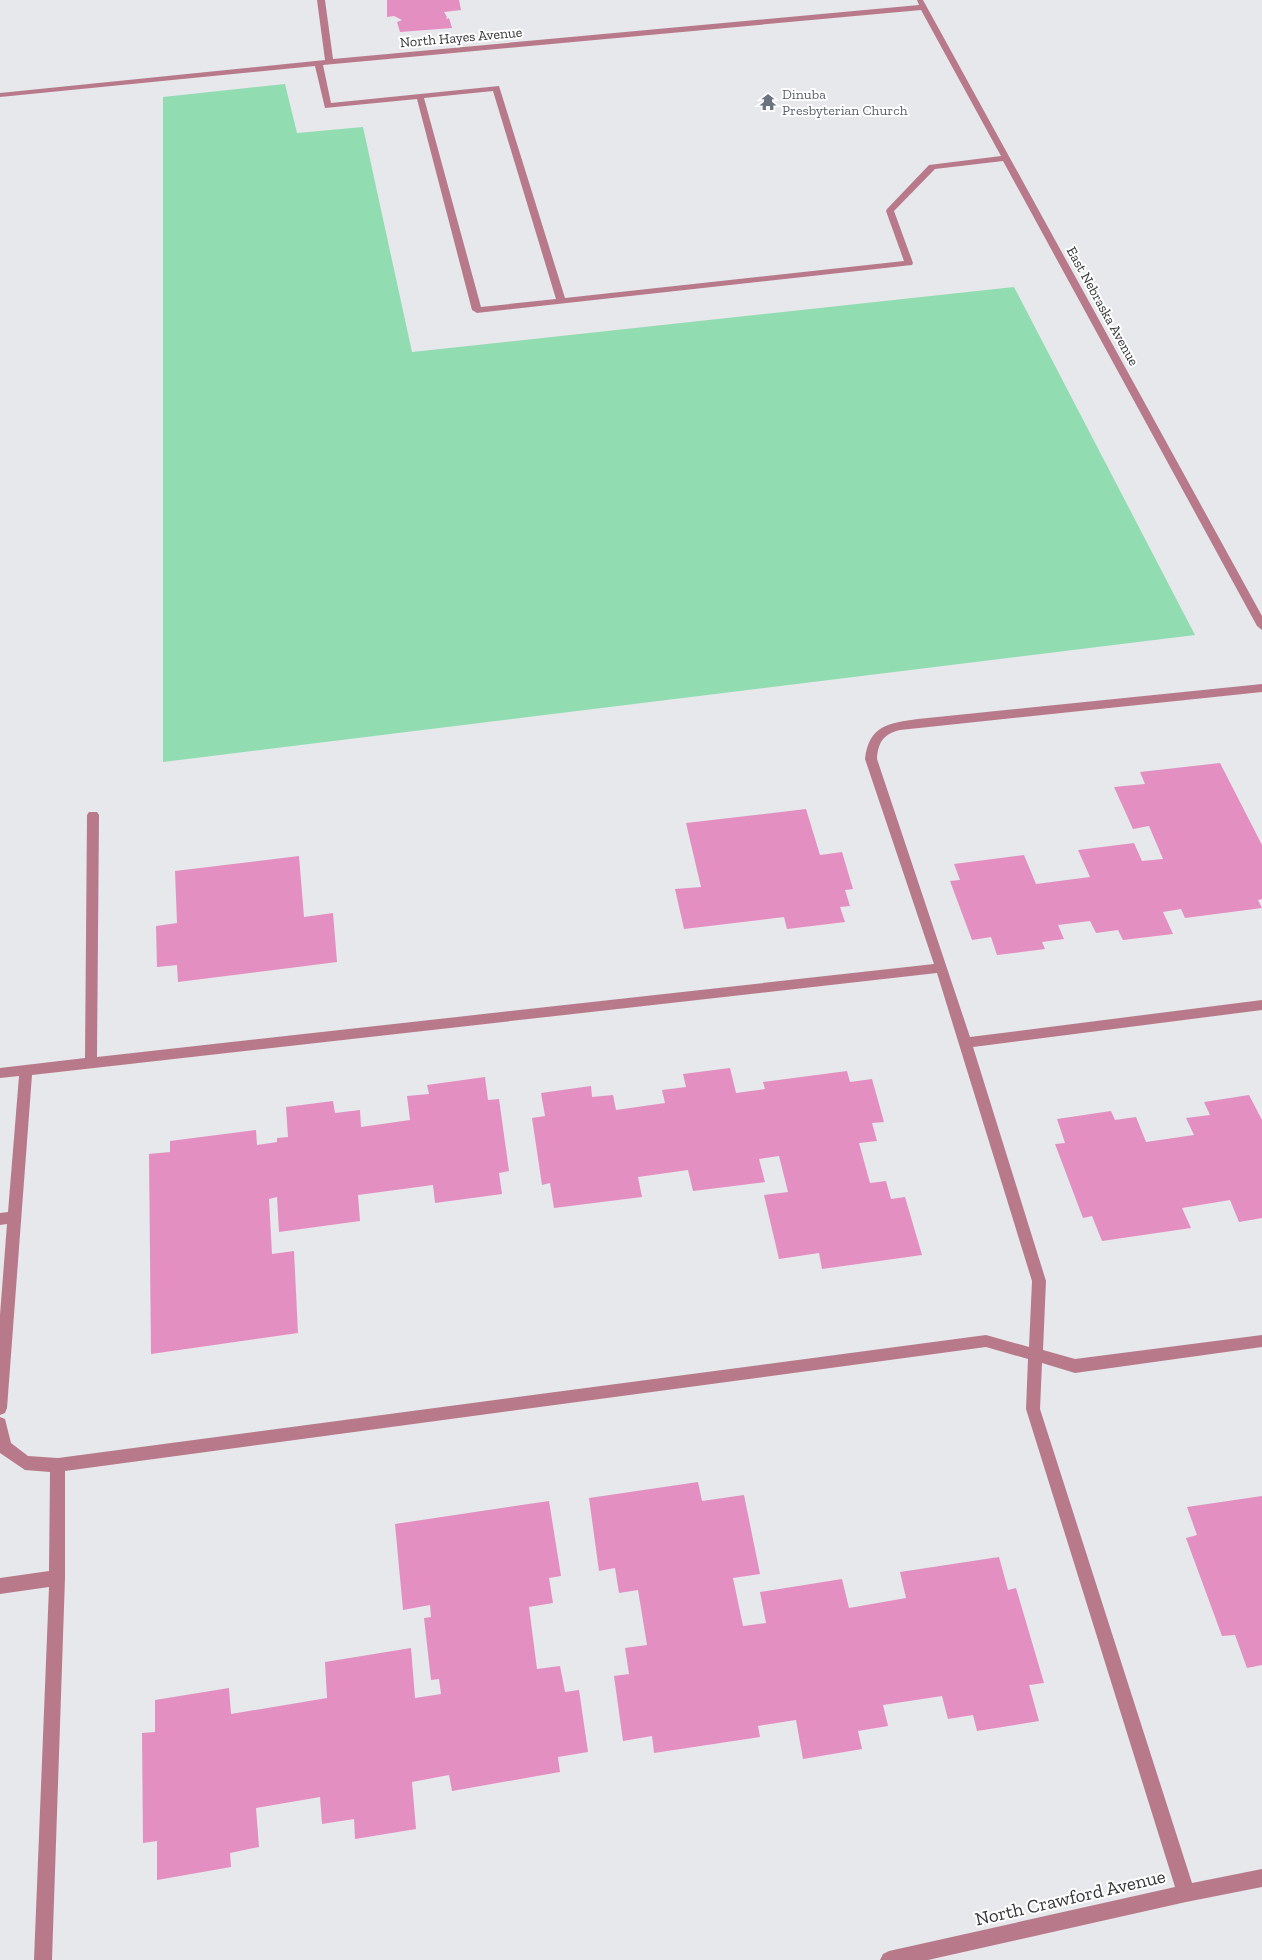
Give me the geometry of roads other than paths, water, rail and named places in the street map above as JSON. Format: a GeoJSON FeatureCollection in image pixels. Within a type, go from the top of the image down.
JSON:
{"type":"FeatureCollection","features":[{"type":"Feature","properties":{"kind":"street"},"geometry":{"type":"LineString","coordinates":[[321,0],[329,62]]}},
{"type":"Feature","properties":{"kind":"street","name":"North Hayes Avenue"},"geometry":{"type":"LineString","coordinates":[[0,95],[922,4]]}},
{"type":"Feature","properties":{"kind":"street","name":"East Nebraska Avenue"},"geometry":{"type":"LineString","coordinates":[[922,4],[1262,626]]}},
{"type":"Feature","properties":{"kind":"street"},"geometry":{"type":"LineString","coordinates":[[319,64],[328,106],[496,88],[561,299]]}},
{"type":"Feature","properties":{"kind":"street"},"geometry":{"type":"LineString","coordinates":[[420,96],[477,310],[561,299],[909,263],[890,211],[932,167],[1007,158]]}},
{"type":"Feature","properties":{"kind":"street"},"geometry":{"type":"LineString","coordinates":[[1186,1893],[1033,1409],[1040,1281],[942,968],[871,759],[871,745],[879,734],[897,726],[1262,688]]}},
{"type":"Feature","properties":{"kind":"street"},"geometry":{"type":"LineString","coordinates":[[91,1062],[93,815]]}},
{"type":"Feature","properties":{"kind":"street"},"geometry":{"type":"LineString","coordinates":[[0,1073],[942,968]]}},
{"type":"Feature","properties":{"kind":"street"},"geometry":{"type":"LineString","coordinates":[[965,1043],[1262,1005]]}},
{"type":"Feature","properties":{"kind":"street"},"geometry":{"type":"LineString","coordinates":[[0,1408],[26,1070]]}},
{"type":"Feature","properties":{"kind":"street"},"geometry":{"type":"LineString","coordinates":[[0,1219],[15,1217]]}},
{"type":"Feature","properties":{"kind":"street"},"geometry":{"type":"LineString","coordinates":[[0,1424],[4,1447],[24,1464],[58,1464],[986,1341],[1075,1366],[1262,1341]]}},
{"type":"Feature","properties":{"kind":"street"},"geometry":{"type":"LineString","coordinates":[[43,1960],[57,1578],[58,1464]]}},
{"type":"Feature","properties":{"kind":"street"},"geometry":{"type":"LineString","coordinates":[[0,1586],[57,1578]]}},
{"type":"Feature","properties":{"kind":"street","name":"North Crawford Avenue"},"geometry":{"type":"LineString","coordinates":[[889,1960],[1186,1893],[1262,1878]]}},
{"type":"Feature","properties":{"kind":"place","name":"Dinuba Presbyterian Church"},"geometry":{"type":"Point","coordinates":[768,102]}}]}
